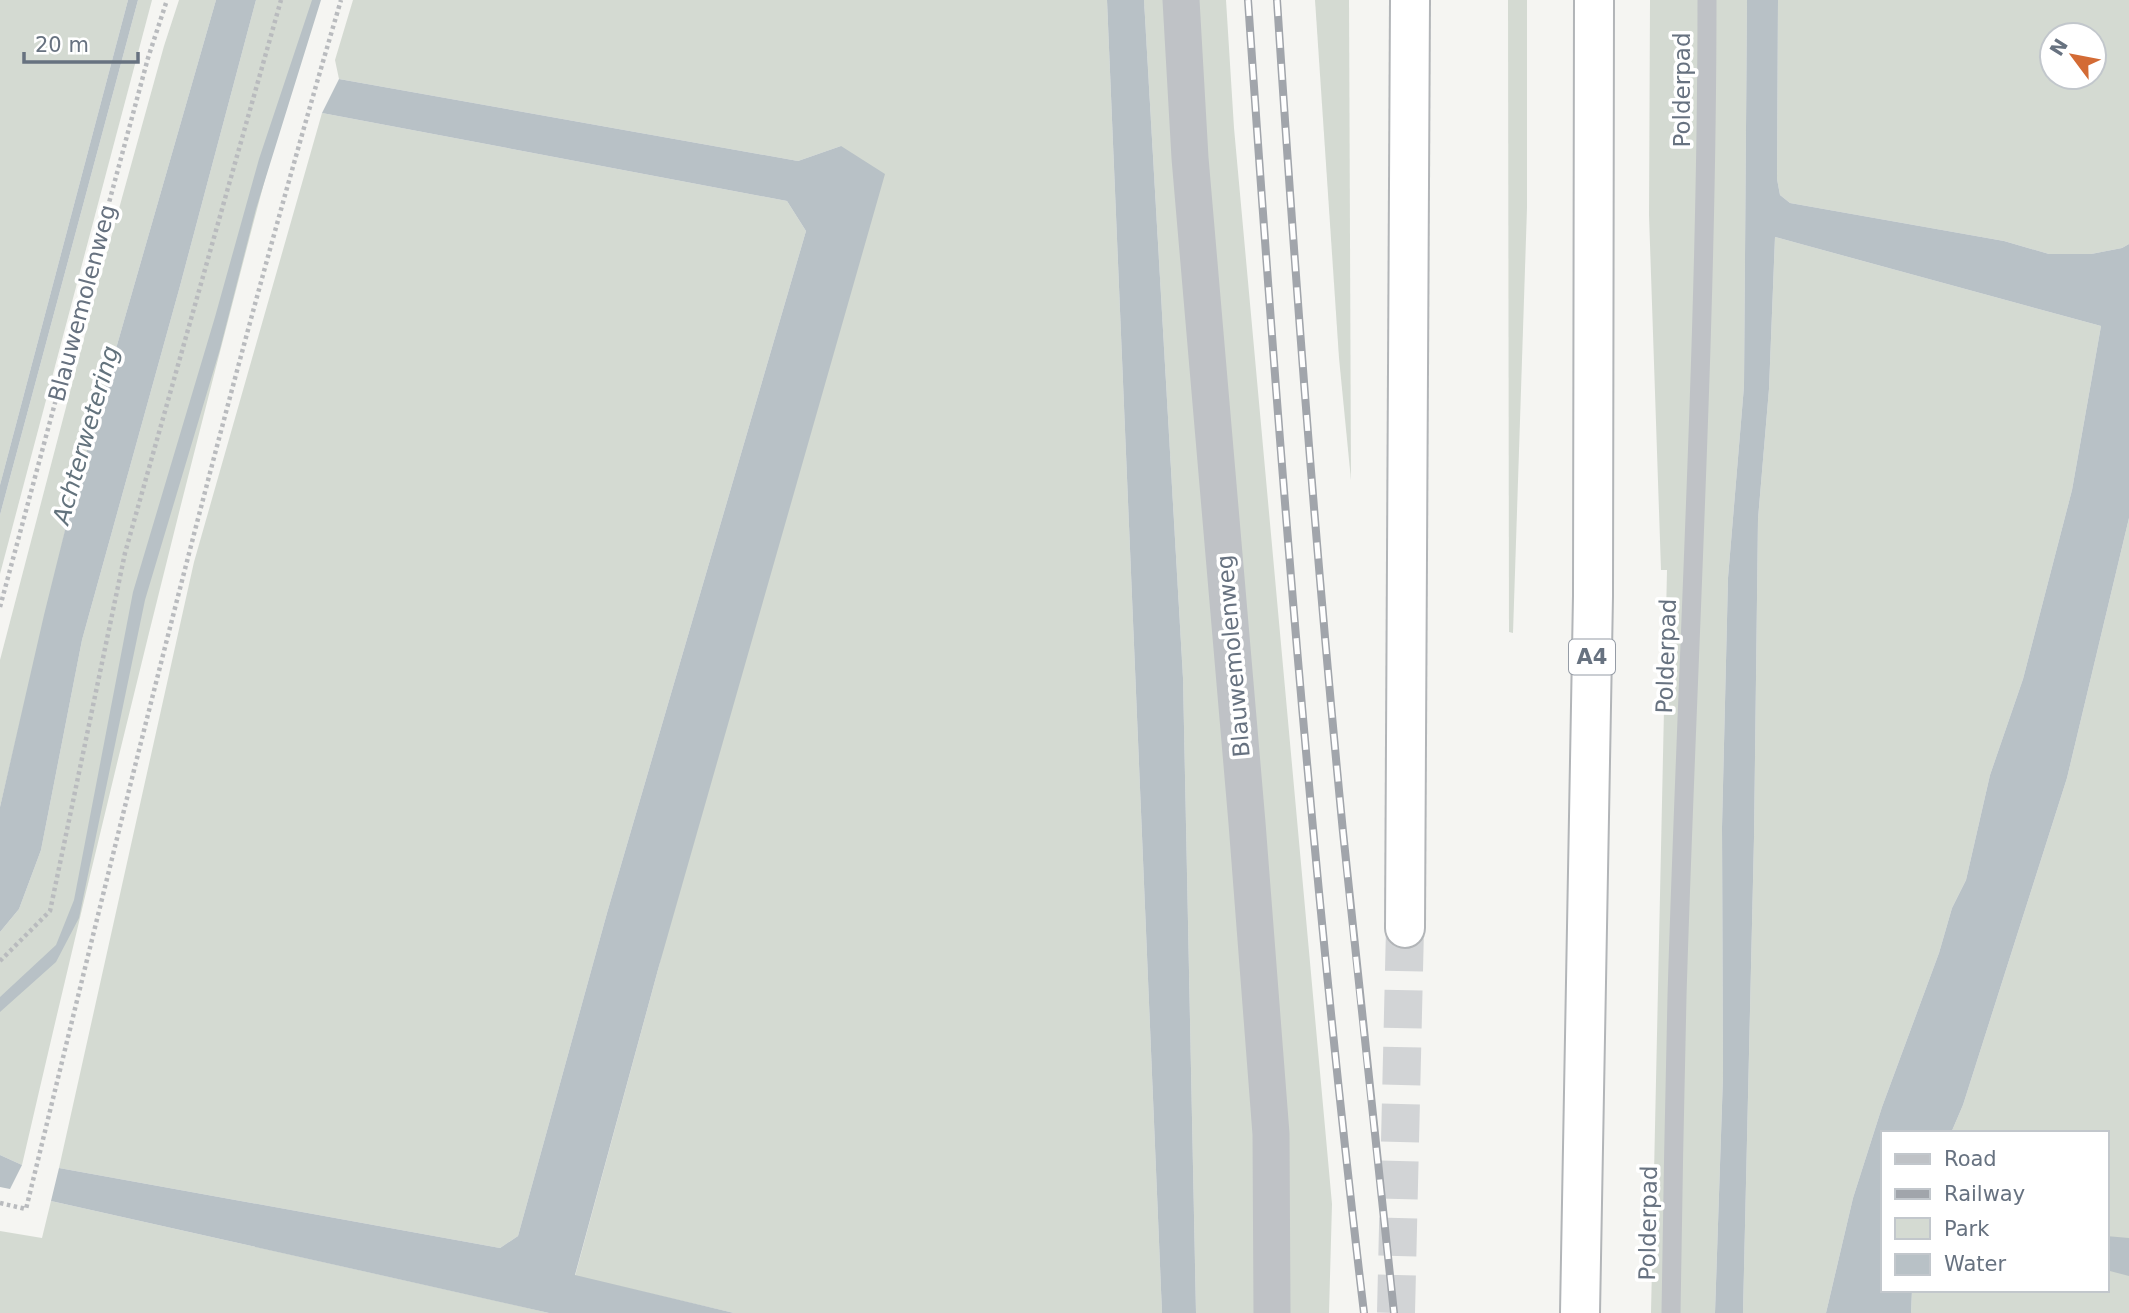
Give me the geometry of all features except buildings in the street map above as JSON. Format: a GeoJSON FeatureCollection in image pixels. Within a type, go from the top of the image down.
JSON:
{"type":"FeatureCollection","features":[{"type":"Feature","properties":{"kind":"highway"},"geometry":{"type":"LineString","coordinates":[[1405,928],[1410,0]]}},
{"type":"Feature","properties":{"kind":"highway","name":"A4"},"geometry":{"type":"LineString","coordinates":[[1580,1313],[1593,596],[1594,0]]}},
{"type":"Feature","properties":{"kind":"street","name":"Blauwemolenweg"},"geometry":{"type":"LineString","coordinates":[[1181,0],[1190,158],[1271,1134],[1272,1313]]}},
{"type":"Feature","properties":{"kind":"lane","name":"Polderpad"},"geometry":{"type":"LineString","coordinates":[[1671,1313],[1677,996],[1707,159],[1707,0]]}},
{"type":"Feature","properties":{"kind":"path","name":"Blauwemolenweg"},"geometry":{"type":"LineString","coordinates":[[0,607],[144,71],[167,0]]}},
{"type":"Feature","properties":{"kind":"path"},"geometry":{"type":"LineString","coordinates":[[0,961],[50,911],[125,553],[281,0]]}},
{"type":"Feature","properties":{"kind":"path"},"geometry":{"type":"LineString","coordinates":[[0,1203],[26,1209],[147,712],[288,181],[341,0]]}},
{"type":"Feature","properties":{"kind":"green space"},"geometry":{"type":"Polygon","coordinates":[[[0,0],[128,0],[0,485],[0,0]]]}},
{"type":"Feature","properties":{"kind":"green space"},"geometry":{"type":"Polygon","coordinates":[[[138,0],[152,0],[0,574],[0,515],[138,0]]]}},
{"type":"Feature","properties":{"kind":"green space"},"geometry":{"type":"Polygon","coordinates":[[[179,0],[216,0],[72,502],[0,807],[0,660],[99,281],[179,0]]]}},
{"type":"Feature","properties":{"kind":"green space"},"geometry":{"type":"Polygon","coordinates":[[[256,0],[313,0],[162,581],[22,1165],[0,1155],[0,932],[19,909],[41,850],[82,640],[256,0]]]}},
{"type":"Feature","properties":{"kind":"green space"},"geometry":{"type":"Polygon","coordinates":[[[353,0],[1107,0],[1162,1313],[734,1313],[575,1276],[659,966],[841,146],[798,161],[339,79],[335,60],[353,0]]]}},
{"type":"Feature","properties":{"kind":"green space"},"geometry":{"type":"Polygon","coordinates":[[[1144,0],[1166,0],[1258,1145],[1262,1313],[1196,1313],[1183,678],[1144,0]]]}},
{"type":"Feature","properties":{"kind":"green space"},"geometry":{"type":"Polygon","coordinates":[[[1194,0],[1226,0],[1234,128],[1332,1204],[1329,1313],[1289,1313],[1194,0]]]}},
{"type":"Feature","properties":{"kind":"green space"},"geometry":{"type":"Polygon","coordinates":[[[1315,0],[1349,0],[1351,480],[1339,358],[1315,0]]]}},
{"type":"Feature","properties":{"kind":"green space"},"geometry":{"type":"Polygon","coordinates":[[[1508,0],[1527,0],[1527,208],[1513,633],[1509,632],[1508,0]]]}},
{"type":"Feature","properties":{"kind":"green space"},"geometry":{"type":"Polygon","coordinates":[[[1650,0],[1747,0],[1744,386],[1728,578],[1722,827],[1723,1076],[1715,1313],[1651,1313],[1667,570],[1661,570],[1649,215],[1650,0]]]}},
{"type":"Feature","properties":{"kind":"green space"},"geometry":{"type":"Polygon","coordinates":[[[1778,0],[2129,0],[2129,244],[2122,248],[2091,254],[2049,254],[2004,241],[1790,203],[1780,195],[1777,179],[1778,0]]]}},
{"type":"Feature","properties":{"kind":"green space"},"geometry":{"type":"Polygon","coordinates":[[[322,113],[787,201],[806,231],[607,913],[518,1236],[500,1248],[59,1168],[194,562],[322,113]]]}},
{"type":"Feature","properties":{"kind":"green space"},"geometry":{"type":"Polygon","coordinates":[[[1775,237],[2101,326],[2072,490],[2023,679],[1990,775],[1966,880],[1952,908],[1939,953],[1882,1107],[1853,1198],[1826,1313],[1743,1313],[1758,519],[1769,389],[1775,237]]]}},
{"type":"Feature","properties":{"kind":"green space"},"geometry":{"type":"Polygon","coordinates":[[[2129,518],[2129,1313],[1911,1313],[1912,1292],[2108,1292],[2108,1131],[1952,1131],[1963,1105],[2067,778],[2129,518]]]}},
{"type":"Feature","properties":{"kind":"green space"},"geometry":{"type":"Polygon","coordinates":[[[51,1201],[549,1313],[0,1313],[0,1231],[42,1238],[51,1201]]]}},
{"type":"Feature","properties":{"kind":"water"},"geometry":{"type":"Polygon","coordinates":[[[128,0],[138,0],[0,515],[0,485],[128,0]]]}},
{"type":"Feature","properties":{"kind":"water"},"geometry":{"type":"Polygon","coordinates":[[[216,0],[256,0],[82,640],[41,850],[19,909],[0,932],[0,807],[44,615],[72,502],[216,0]]]}},
{"type":"Feature","properties":{"kind":"water"},"geometry":{"type":"Polygon","coordinates":[[[312,0],[321,0],[256,209],[220,349],[145,600],[79,918],[56,962],[0,1012],[0,997],[56,945],[74,900],[133,592],[259,159],[312,0]]]}},
{"type":"Feature","properties":{"kind":"water"},"geometry":{"type":"Polygon","coordinates":[[[1107,0],[1144,0],[1183,678],[1196,1313],[1162,1313],[1107,0]]]}},
{"type":"Feature","properties":{"kind":"water"},"geometry":{"type":"Polygon","coordinates":[[[1747,0],[1778,0],[1777,179],[1780,195],[1790,203],[2004,241],[2049,254],[2091,254],[2129,244],[2129,518],[2067,778],[1963,1105],[1952,1131],[1881,1131],[1881,1292],[1912,1292],[1911,1313],[1826,1313],[1853,1198],[1882,1107],[1939,953],[1952,908],[1966,880],[1990,775],[2023,679],[2072,490],[2101,326],[1775,237],[1769,389],[1758,519],[1743,1313],[1715,1313],[1723,1076],[1722,827],[1728,578],[1744,386],[1747,0]]]}},
{"type":"Feature","properties":{"kind":"water"},"geometry":{"type":"Polygon","coordinates":[[[339,79],[798,161],[841,146],[885,174],[659,966],[575,1275],[734,1313],[549,1313],[51,1201],[59,1168],[500,1248],[518,1236],[607,913],[806,231],[787,201],[322,113],[339,79]]]}},
{"type":"Feature","properties":{"kind":"water"},"geometry":{"type":"Polygon","coordinates":[[[0,1155],[22,1165],[10,1189],[0,1187],[0,1155]]]}},
{"type":"Feature","properties":{"kind":"water"},"geometry":{"type":"Polygon","coordinates":[[[2108,1236],[2129,1238],[2129,1276],[2108,1271],[2108,1236]]]}},
{"type":"Feature","properties":{"kind":"tunnel"},"geometry":{"type":"LineString","coordinates":[[1396,1313],[1405,928]]}},
{"type":"Feature","properties":{"kind":"railway"},"geometry":{"type":"LineString","coordinates":[[1248,0],[1271,329],[1312,821],[1364,1313]]}},
{"type":"Feature","properties":{"kind":"railway"},"geometry":{"type":"LineString","coordinates":[[1277,0],[1324,624],[1349,892],[1394,1313]]}},
{"type":"Feature","properties":{"kind":"water label","name":"Achterwetering"},"geometry":{"type":"Point","coordinates":[86,435]}}]}
